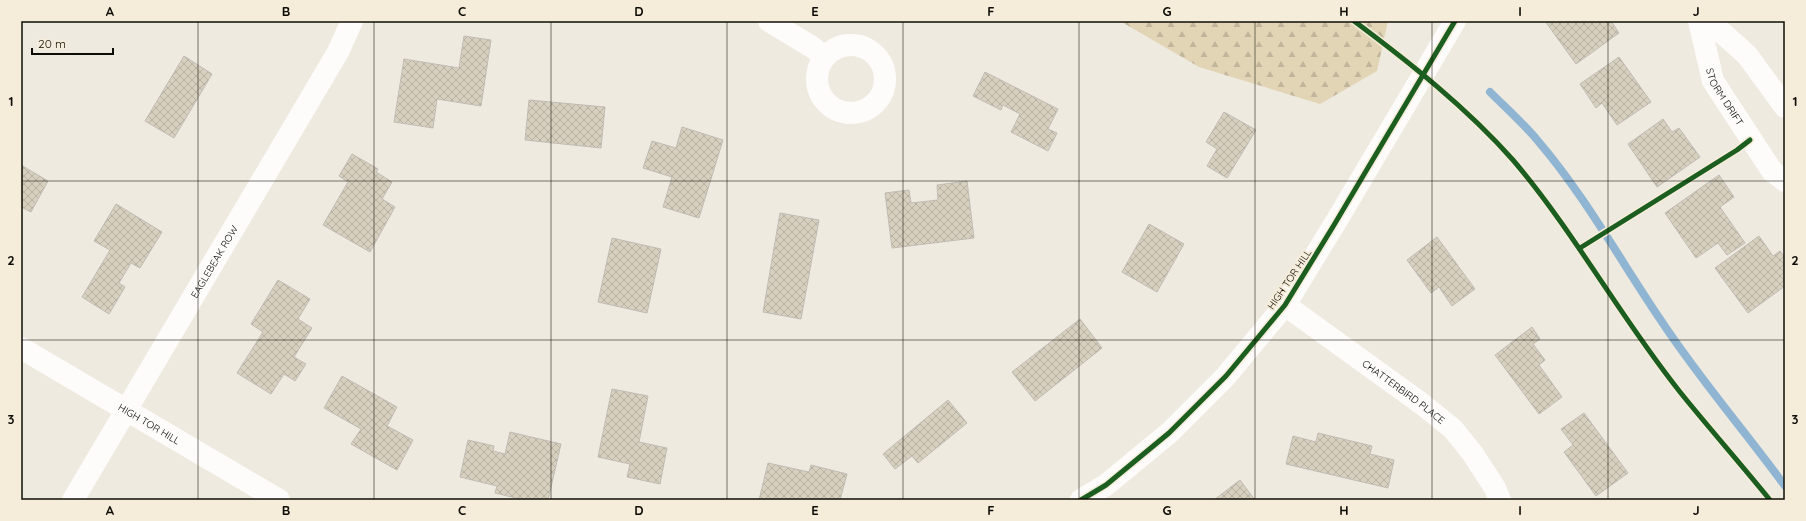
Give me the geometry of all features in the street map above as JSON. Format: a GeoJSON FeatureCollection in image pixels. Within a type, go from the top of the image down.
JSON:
{"type":"FeatureCollection","features":[{"type":"Feature","properties":{"kind":"street","name":"EAGLEBEAK ROW"},"geometry":{"type":"LineString","coordinates":[[73,500],[338,52],[352,21]]}},
{"type":"Feature","properties":{"kind":"street"},"geometry":{"type":"LineString","coordinates":[[769,21],[812,47],[825,57]]}},
{"type":"Feature","properties":{"kind":"street","name":"HIGH TOR HILL"},"geometry":{"type":"LineString","coordinates":[[1081,500],[1106,485],[1169,433],[1226,376],[1285,305],[1455,21]]}},
{"type":"Feature","properties":{"kind":"street","name":"STORM DRIFT"},"geometry":{"type":"LineString","coordinates":[[1699,21],[1713,81],[1772,171],[1785,181]]}},
{"type":"Feature","properties":{"kind":"street"},"geometry":{"type":"LineString","coordinates":[[1709,21],[1747,55],[1785,107]]}},
{"type":"Feature","properties":{"kind":"street","name":"CHATTERBIRD PLACE"},"geometry":{"type":"LineString","coordinates":[[1285,305],[1422,404],[1453,429],[1473,454],[1495,488],[1500,500]]}},
{"type":"Feature","properties":{"kind":"street","name":"HIGH TOR HILL"},"geometry":{"type":"LineString","coordinates":[[21,348],[278,500]]}},
{"type":"Feature","properties":{"kind":"green space"},"geometry":{"type":"Polygon","coordinates":[[[1120,21],[1388,21],[1377,71],[1320,104],[1199,67],[1120,21]]]}},
{"type":"Feature","properties":{"kind":"building"},"geometry":{"type":"Polygon","coordinates":[[[1545,21],[1611,21],[1619,33],[1576,64],[1545,21]]]}},
{"type":"Feature","properties":{"kind":"building"},"geometry":{"type":"Polygon","coordinates":[[[464,36],[491,40],[481,106],[437,99],[433,128],[394,122],[404,59],[459,68],[464,36]]]}},
{"type":"Feature","properties":{"kind":"building"},"geometry":{"type":"Polygon","coordinates":[[[184,56],[212,74],[174,138],[145,121],[184,56]]]}},
{"type":"Feature","properties":{"kind":"building"},"geometry":{"type":"Polygon","coordinates":[[[1619,57],[1651,102],[1617,125],[1602,103],[1596,108],[1580,84],[1619,57]]]}},
{"type":"Feature","properties":{"kind":"building"},"geometry":{"type":"Polygon","coordinates":[[[985,72],[1058,109],[1048,129],[1057,133],[1048,151],[1011,132],[1020,114],[1003,105],[1001,110],[973,96],[985,72]]]}},
{"type":"Feature","properties":{"kind":"building"},"geometry":{"type":"Polygon","coordinates":[[[529,100],[605,107],[601,148],[525,140],[529,100]]]}},
{"type":"Feature","properties":{"kind":"building"},"geometry":{"type":"Polygon","coordinates":[[[1224,112],[1256,130],[1227,178],[1207,166],[1217,149],[1206,142],[1224,112]]]}},
{"type":"Feature","properties":{"kind":"building"},"geometry":{"type":"Polygon","coordinates":[[[1663,119],[1672,132],[1679,128],[1700,157],[1657,187],[1628,144],[1663,119]]]}},
{"type":"Feature","properties":{"kind":"building"},"geometry":{"type":"Polygon","coordinates":[[[682,127],[723,140],[699,218],[663,207],[672,177],[643,168],[652,141],[676,148],[682,127]]]}},
{"type":"Feature","properties":{"kind":"building"},"geometry":{"type":"Polygon","coordinates":[[[352,154],[378,169],[376,172],[392,182],[382,199],[395,207],[370,252],[323,225],[348,182],[339,176],[352,154]]]}},
{"type":"Feature","properties":{"kind":"building"},"geometry":{"type":"Polygon","coordinates":[[[21,165],[48,181],[31,212],[21,207],[21,165]]]}},
{"type":"Feature","properties":{"kind":"building"},"geometry":{"type":"Polygon","coordinates":[[[1719,175],[1734,197],[1720,207],[1745,243],[1727,255],[1718,243],[1696,258],[1665,213],[1719,175]]]}},
{"type":"Feature","properties":{"kind":"building"},"geometry":{"type":"Polygon","coordinates":[[[967,181],[974,238],[892,248],[885,193],[909,190],[911,203],[938,200],[937,185],[967,181]]]}},
{"type":"Feature","properties":{"kind":"building"},"geometry":{"type":"Polygon","coordinates":[[[116,204],[162,232],[140,268],[131,263],[119,283],[125,287],[109,314],[82,297],[110,250],[94,241],[116,204]]]}},
{"type":"Feature","properties":{"kind":"building"},"geometry":{"type":"Polygon","coordinates":[[[780,213],[819,220],[801,319],[763,312],[780,213]]]}},
{"type":"Feature","properties":{"kind":"building"},"geometry":{"type":"Polygon","coordinates":[[[1149,224],[1184,244],[1157,292],[1122,272],[1149,224]]]}},
{"type":"Feature","properties":{"kind":"building"},"geometry":{"type":"Polygon","coordinates":[[[1759,236],[1773,256],[1780,251],[1785,258],[1785,286],[1748,313],[1715,268],[1759,236]]]}},
{"type":"Feature","properties":{"kind":"building"},"geometry":{"type":"Polygon","coordinates":[[[1437,237],[1475,289],[1452,306],[1439,287],[1431,293],[1407,260],[1437,237]]]}},
{"type":"Feature","properties":{"kind":"building"},"geometry":{"type":"Polygon","coordinates":[[[612,238],[661,249],[647,313],[598,302],[612,238]]]}},
{"type":"Feature","properties":{"kind":"building"},"geometry":{"type":"Polygon","coordinates":[[[278,280],[310,299],[298,319],[312,328],[294,357],[306,364],[295,381],[284,374],[271,394],[237,373],[263,332],[251,324],[278,280]]]}},
{"type":"Feature","properties":{"kind":"building"},"geometry":{"type":"Polygon","coordinates":[[[1080,319],[1102,348],[1035,401],[1012,372],[1080,319]]]}},
{"type":"Feature","properties":{"kind":"building"},"geometry":{"type":"Polygon","coordinates":[[[1532,327],[1540,339],[1533,344],[1545,360],[1539,365],[1562,397],[1539,414],[1495,355],[1532,327]]]}},
{"type":"Feature","properties":{"kind":"building"},"geometry":{"type":"Polygon","coordinates":[[[342,376],[397,407],[387,426],[413,440],[397,470],[351,444],[361,429],[324,408],[342,376]]]}},
{"type":"Feature","properties":{"kind":"building"},"geometry":{"type":"Polygon","coordinates":[[[612,389],[648,396],[639,442],[667,448],[660,484],[627,477],[630,464],[598,457],[612,389]]]}},
{"type":"Feature","properties":{"kind":"building"},"geometry":{"type":"Polygon","coordinates":[[[948,400],[967,423],[918,463],[912,456],[895,469],[883,454],[948,400]]]}},
{"type":"Feature","properties":{"kind":"building"},"geometry":{"type":"Polygon","coordinates":[[[1584,413],[1628,473],[1596,496],[1564,452],[1573,445],[1561,429],[1584,413]]]}},
{"type":"Feature","properties":{"kind":"building"},"geometry":{"type":"Polygon","coordinates":[[[510,432],[561,444],[548,500],[524,500],[495,493],[497,486],[460,477],[468,440],[494,446],[493,451],[505,454],[510,432]]]}},
{"type":"Feature","properties":{"kind":"building"},"geometry":{"type":"Polygon","coordinates":[[[1318,433],[1372,446],[1370,454],[1394,460],[1388,488],[1286,464],[1293,436],[1316,442],[1318,433]]]}},
{"type":"Feature","properties":{"kind":"building"},"geometry":{"type":"Polygon","coordinates":[[[768,463],[809,472],[811,465],[847,474],[840,500],[759,500],[768,463]]]}},
{"type":"Feature","properties":{"kind":"building"},"geometry":{"type":"Polygon","coordinates":[[[1240,480],[1255,500],[1214,500],[1240,480]]]}},
{"type":"Feature","properties":{"kind":"waterway"},"geometry":{"type":"LineString","coordinates":[[1490,92],[1527,128],[1555,162],[1602,228],[1645,297],[1675,341],[1705,383],[1754,444],[1785,486]]}},
{"type":"Feature","properties":{"kind":"cycle path"},"geometry":{"type":"LineString","coordinates":[[1354,21],[1437,86],[1476,122],[1513,160],[1557,216],[1658,363],[1680,392],[1770,500]]}},
{"type":"Feature","properties":{"kind":"cycle path"},"geometry":{"type":"LineString","coordinates":[[1081,500],[1106,485],[1169,433],[1226,376],[1285,305],[1455,21]]}},
{"type":"Feature","properties":{"kind":"cycle path"},"geometry":{"type":"LineString","coordinates":[[1580,248],[1737,150],[1750,140]]}}]}
